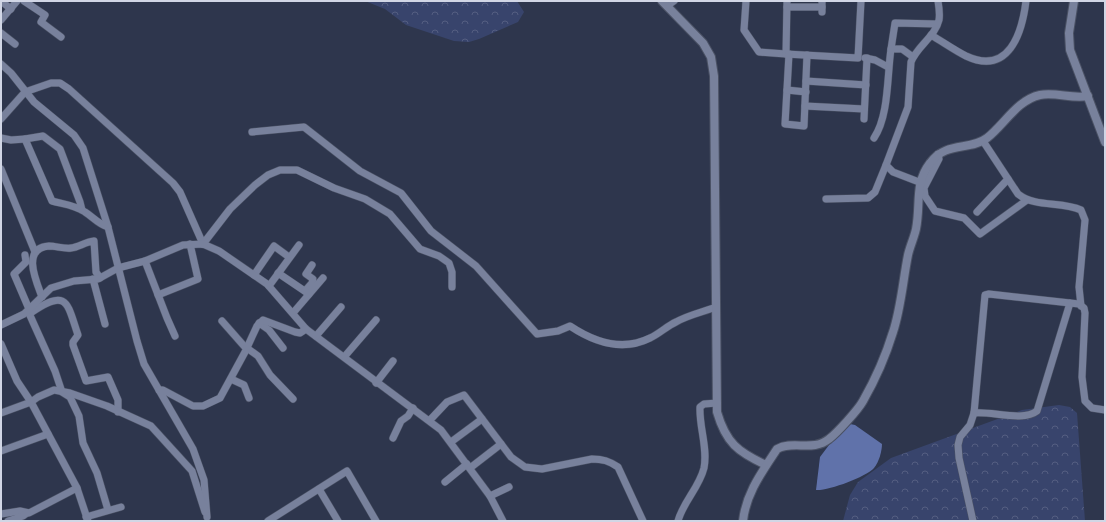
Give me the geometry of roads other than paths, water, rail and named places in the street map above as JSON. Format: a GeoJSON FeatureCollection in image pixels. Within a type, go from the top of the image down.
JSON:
{"type":"FeatureCollection","features":[{"type":"Feature","properties":{"kind":"street"},"geometry":{"type":"LineString","coordinates":[[1,1],[10,9]]}},
{"type":"Feature","properties":{"kind":"street"},"geometry":{"type":"LineString","coordinates":[[1,20],[17,1]]}},
{"type":"Feature","properties":{"kind":"street"},"geometry":{"type":"LineString","coordinates":[[24,1],[45,15],[41,22],[61,37]]}},
{"type":"Feature","properties":{"kind":"street"},"geometry":{"type":"LineString","coordinates":[[664,3],[674,1]]}},
{"type":"Feature","properties":{"kind":"street"},"geometry":{"type":"LineString","coordinates":[[746,1],[744,30],[759,52],[868,58],[888,67]]}},
{"type":"Feature","properties":{"kind":"street"},"geometry":{"type":"LineString","coordinates":[[858,58],[861,1]]}},
{"type":"Feature","properties":{"kind":"street"},"geometry":{"type":"LineString","coordinates":[[826,199],[868,198],[875,192],[908,107],[911,62],[913,57],[931,35],[939,19],[938,1]]}},
{"type":"Feature","properties":{"kind":"street"},"geometry":{"type":"LineString","coordinates":[[931,35],[967,56],[978,60],[994,59],[1006,53],[1018,38],[1023,22],[1026,1]]}},
{"type":"Feature","properties":{"kind":"street"},"geometry":{"type":"LineString","coordinates":[[1074,1],[1069,33],[1070,50],[1105,142]]}},
{"type":"Feature","properties":{"kind":"street"},"geometry":{"type":"LineString","coordinates":[[664,3],[703,42],[711,57],[714,76],[718,412],[723,431],[731,441],[744,452],[766,465]]}},
{"type":"Feature","properties":{"kind":"street"},"geometry":{"type":"LineString","coordinates":[[808,55],[804,126],[785,124],[788,54],[787,4],[804,4],[822,7]]}},
{"type":"Feature","properties":{"kind":"street"},"geometry":{"type":"LineString","coordinates":[[874,138],[879,130],[883,116],[888,67],[895,22],[937,24]]}},
{"type":"Feature","properties":{"kind":"street"},"geometry":{"type":"LineString","coordinates":[[1,32],[15,44]]}},
{"type":"Feature","properties":{"kind":"street"},"geometry":{"type":"LineString","coordinates":[[891,49],[902,49],[913,57]]}},
{"type":"Feature","properties":{"kind":"street"},"geometry":{"type":"LineString","coordinates":[[864,119],[868,58]]}},
{"type":"Feature","properties":{"kind":"street"},"geometry":{"type":"LineString","coordinates":[[1,64],[11,73],[25,92],[74,135],[83,148],[108,227],[144,364],[193,449],[204,480],[208,519]]}},
{"type":"Feature","properties":{"kind":"street"},"geometry":{"type":"LineString","coordinates":[[806,81],[866,84]]}},
{"type":"Feature","properties":{"kind":"street"},"geometry":{"type":"LineString","coordinates":[[1,119],[25,92],[51,83],[60,83],[69,89],[173,183],[180,192],[203,244]]}},
{"type":"Feature","properties":{"kind":"street"},"geometry":{"type":"LineString","coordinates":[[787,90],[806,92]]}},
{"type":"Feature","properties":{"kind":"street"},"geometry":{"type":"LineString","coordinates":[[743,521],[744,508],[751,491],[777,449],[784,445],[820,445],[828,440],[863,403],[894,332],[909,252],[916,231],[919,182],[930,162],[938,154],[955,147],[983,141],[993,133],[1023,102],[1039,95],[1052,94],[1078,98],[1088,96]]}},
{"type":"Feature","properties":{"kind":"street"},"geometry":{"type":"LineString","coordinates":[[805,106],[864,109]]}},
{"type":"Feature","properties":{"kind":"street"},"geometry":{"type":"LineString","coordinates":[[252,132],[304,127],[355,167],[401,193],[431,231],[476,266],[537,334],[558,332],[570,326],[585,336],[602,343],[621,346],[650,338],[676,322],[716,307]]}},
{"type":"Feature","properties":{"kind":"street"},"geometry":{"type":"LineString","coordinates":[[1,138],[11,140],[43,136],[60,149],[82,210]]}},
{"type":"Feature","properties":{"kind":"street"},"geometry":{"type":"LineString","coordinates":[[26,139],[52,201],[74,206],[82,210],[100,224],[108,227]]}},
{"type":"Feature","properties":{"kind":"street"},"geometry":{"type":"LineString","coordinates":[[983,141],[1018,194],[1027,200],[1071,205],[1081,210],[1085,220],[1079,287],[1081,306],[1086,313],[1082,370],[1085,401],[1092,408],[1105,410]]}},
{"type":"Feature","properties":{"kind":"street"},"geometry":{"type":"LineString","coordinates":[[938,154],[939,159],[924,188],[925,196],[935,211],[964,218],[980,234],[1027,200]]}},
{"type":"Feature","properties":{"kind":"street"},"geometry":{"type":"LineString","coordinates":[[886,165],[894,172],[919,182]]}},
{"type":"Feature","properties":{"kind":"street"},"geometry":{"type":"LineString","coordinates":[[1,169],[35,252],[33,269],[42,297]]}},
{"type":"Feature","properties":{"kind":"street"},"geometry":{"type":"LineString","coordinates":[[203,244],[230,209],[268,174],[284,169],[298,170],[334,188],[365,199],[390,214],[420,249],[439,256],[449,263],[452,272],[452,287]]}},
{"type":"Feature","properties":{"kind":"street"},"geometry":{"type":"LineString","coordinates":[[977,212],[1008,179]]}},
{"type":"Feature","properties":{"kind":"street"},"geometry":{"type":"LineString","coordinates":[[35,252],[37,249],[48,246],[71,248],[94,240],[96,278],[105,324]]}},
{"type":"Feature","properties":{"kind":"street"},"geometry":{"type":"LineString","coordinates":[[158,295],[198,280],[190,244]]}},
{"type":"Feature","properties":{"kind":"street"},"geometry":{"type":"LineString","coordinates":[[29,311],[51,288],[74,281],[96,278],[118,268],[145,261],[190,244],[203,244],[219,251],[269,286],[306,329],[345,356],[363,370],[376,383],[430,420],[451,442],[490,496],[503,521]]}},
{"type":"Feature","properties":{"kind":"street"},"geometry":{"type":"LineString","coordinates":[[269,286],[298,245]]}},
{"type":"Feature","properties":{"kind":"street"},"geometry":{"type":"LineString","coordinates":[[254,275],[274,246],[289,257]]}},
{"type":"Feature","properties":{"kind":"street"},"geometry":{"type":"LineString","coordinates":[[25,255],[26,262],[14,274],[56,371],[62,392],[70,397],[79,416],[83,443],[97,473],[108,510]]}},
{"type":"Feature","properties":{"kind":"street"},"geometry":{"type":"LineString","coordinates":[[145,261],[175,336]]}},
{"type":"Feature","properties":{"kind":"street"},"geometry":{"type":"LineString","coordinates":[[307,293],[312,283],[312,279],[306,274],[312,265]]}},
{"type":"Feature","properties":{"kind":"street"},"geometry":{"type":"LineString","coordinates":[[278,273],[307,293]]}},
{"type":"Feature","properties":{"kind":"street"},"geometry":{"type":"LineString","coordinates":[[292,313],[307,293],[323,278]]}},
{"type":"Feature","properties":{"kind":"street"},"geometry":{"type":"LineString","coordinates":[[973,521],[959,458],[958,445],[960,437],[970,425],[974,414],[985,295],[989,294],[1070,303],[1081,306]]}},
{"type":"Feature","properties":{"kind":"street"},"geometry":{"type":"LineString","coordinates":[[1,325],[42,304],[62,299],[67,303],[78,335],[73,342],[73,345],[86,381],[108,377],[118,400],[118,412]]}},
{"type":"Feature","properties":{"kind":"street"},"geometry":{"type":"LineString","coordinates":[[974,414],[986,412],[1027,416],[1037,411],[1070,303]]}},
{"type":"Feature","properties":{"kind":"street"},"geometry":{"type":"LineString","coordinates":[[316,336],[342,307]]}},
{"type":"Feature","properties":{"kind":"street"},"geometry":{"type":"LineString","coordinates":[[159,390],[163,390],[193,406],[203,406],[220,398],[232,379],[259,323],[263,320],[300,333],[306,329]]}},
{"type":"Feature","properties":{"kind":"street"},"geometry":{"type":"LineString","coordinates":[[345,356],[376,320]]}},
{"type":"Feature","properties":{"kind":"street"},"geometry":{"type":"LineString","coordinates":[[222,321],[247,349],[258,356],[270,375],[293,399]]}},
{"type":"Feature","properties":{"kind":"street"},"geometry":{"type":"LineString","coordinates":[[259,323],[270,330],[283,348]]}},
{"type":"Feature","properties":{"kind":"street"},"geometry":{"type":"LineString","coordinates":[[1,344],[17,381],[31,402],[77,488],[87,519],[121,506]]}},
{"type":"Feature","properties":{"kind":"street"},"geometry":{"type":"LineString","coordinates":[[376,383],[393,361]]}},
{"type":"Feature","properties":{"kind":"street"},"geometry":{"type":"LineString","coordinates":[[232,379],[244,385],[249,398]]}},
{"type":"Feature","properties":{"kind":"street"},"geometry":{"type":"LineString","coordinates":[[1,413],[31,402],[54,390],[107,406],[151,426],[192,471],[208,519]]}},
{"type":"Feature","properties":{"kind":"street"},"geometry":{"type":"LineString","coordinates":[[430,420],[447,402],[464,396],[501,444],[518,463],[533,469],[551,468],[592,458],[600,458],[610,462],[618,467],[643,521]]}},
{"type":"Feature","properties":{"kind":"street"},"geometry":{"type":"LineString","coordinates":[[678,521],[682,508],[691,495],[704,468],[704,443],[700,407],[704,404],[717,403]]}},
{"type":"Feature","properties":{"kind":"street"},"geometry":{"type":"LineString","coordinates":[[393,438],[401,421],[408,416],[412,408]]}},
{"type":"Feature","properties":{"kind":"street"},"geometry":{"type":"LineString","coordinates":[[451,442],[482,419]]}},
{"type":"Feature","properties":{"kind":"street"},"geometry":{"type":"LineString","coordinates":[[1,451],[48,434]]}},
{"type":"Feature","properties":{"kind":"street"},"geometry":{"type":"LineString","coordinates":[[445,482],[501,444]]}},
{"type":"Feature","properties":{"kind":"street"},"geometry":{"type":"LineString","coordinates":[[269,521],[347,471],[376,521]]}},
{"type":"Feature","properties":{"kind":"street"},"geometry":{"type":"LineString","coordinates":[[490,496],[509,487]]}},
{"type":"Feature","properties":{"kind":"street"},"geometry":{"type":"LineString","coordinates":[[8,521],[23,516],[77,488]]}},
{"type":"Feature","properties":{"kind":"street"},"geometry":{"type":"LineString","coordinates":[[319,489],[338,521]]}},
{"type":"Feature","properties":{"kind":"street"},"geometry":{"type":"LineString","coordinates":[[1,514],[28,513]]}},
{"type":"Feature","properties":{"kind":"street"},"geometry":{"type":"LineString","coordinates":[[28,513],[32,521]]}}]}
